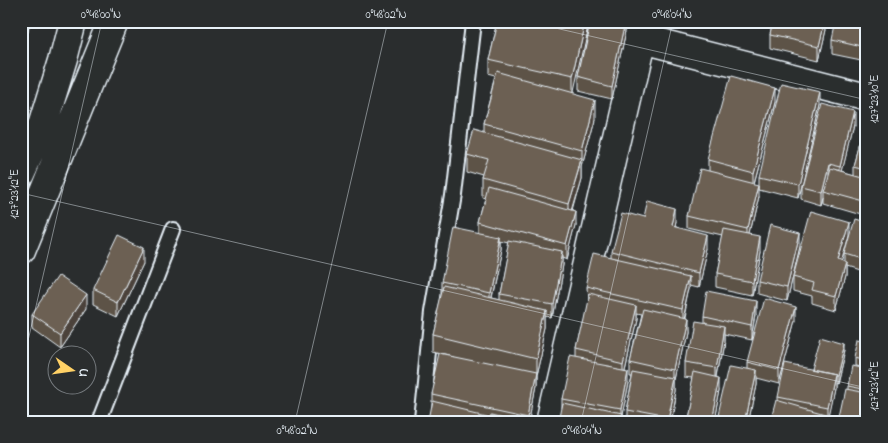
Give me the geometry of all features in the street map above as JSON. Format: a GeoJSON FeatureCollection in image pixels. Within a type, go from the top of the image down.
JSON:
{"type":"FeatureCollection","features":[{"type":"Feature","properties":{"kind":"street"},"geometry":{"type":"LineString","coordinates":[[21,173],[42,125],[63,60],[73,21]]}},
{"type":"Feature","properties":{"kind":"street"},"geometry":{"type":"LineString","coordinates":[[21,250],[114,21]]}},
{"type":"Feature","properties":{"kind":"street"},"geometry":{"type":"LineString","coordinates":[[551,422],[642,30],[867,97]]}},
{"type":"Feature","properties":{"kind":"lane"},"geometry":{"type":"LineString","coordinates":[[422,422],[433,312],[453,196],[472,21]]}},
{"type":"Feature","properties":{"kind":"lane"},"geometry":{"type":"LineString","coordinates":[[98,422],[173,229]]}},
{"type":"Feature","properties":{"kind":"building"},"geometry":{"type":"Polygon","coordinates":[[[21,21],[27,21],[23,41],[21,40],[21,21]]]}},
{"type":"Feature","properties":{"kind":"building"},"geometry":{"type":"Polygon","coordinates":[[[497,21],[585,21],[572,79],[488,60],[497,21]]]}},
{"type":"Feature","properties":{"kind":"building"},"geometry":{"type":"Polygon","coordinates":[[[590,21],[626,21],[612,86],[578,77],[590,21]]]}},
{"type":"Feature","properties":{"kind":"building"},"geometry":{"type":"Polygon","coordinates":[[[773,21],[825,21],[819,46],[770,35],[773,21]]]}},
{"type":"Feature","properties":{"kind":"building"},"geometry":{"type":"Polygon","coordinates":[[[836,21],[867,21],[866,48],[832,40],[836,21]]]}},
{"type":"Feature","properties":{"kind":"building"},"geometry":{"type":"Polygon","coordinates":[[[498,73],[595,100],[582,151],[484,124],[498,73]]]}},
{"type":"Feature","properties":{"kind":"building"},"geometry":{"type":"Polygon","coordinates":[[[731,76],[775,88],[753,171],[708,159],[731,76]]]}},
{"type":"Feature","properties":{"kind":"building"},"geometry":{"type":"Polygon","coordinates":[[[781,83],[820,92],[798,184],[759,175],[781,83]]]}},
{"type":"Feature","properties":{"kind":"building"},"geometry":{"type":"Polygon","coordinates":[[[822,104],[853,112],[840,166],[828,163],[821,191],[801,186],[822,104]]]}},
{"type":"Feature","properties":{"kind":"building"},"geometry":{"type":"Polygon","coordinates":[[[867,122],[867,168],[855,165],[867,122]]]}},
{"type":"Feature","properties":{"kind":"building"},"geometry":{"type":"Polygon","coordinates":[[[474,130],[582,160],[569,204],[483,180],[489,160],[467,154],[474,130]]]}},
{"type":"Feature","properties":{"kind":"building"},"geometry":{"type":"Polygon","coordinates":[[[830,167],[867,177],[867,202],[823,190],[830,167]]]}},
{"type":"Feature","properties":{"kind":"building"},"geometry":{"type":"Polygon","coordinates":[[[700,168],[759,183],[748,230],[689,216],[700,168]]]}},
{"type":"Feature","properties":{"kind":"building"},"geometry":{"type":"Polygon","coordinates":[[[489,188],[576,212],[567,246],[480,222],[489,188]]]}},
{"type":"Feature","properties":{"kind":"building"},"geometry":{"type":"Polygon","coordinates":[[[647,201],[677,209],[673,227],[708,236],[699,273],[611,251],[621,213],[643,219],[647,201]]]}},
{"type":"Feature","properties":{"kind":"building"},"geometry":{"type":"Polygon","coordinates":[[[811,211],[849,222],[838,261],[845,264],[836,296],[812,290],[814,283],[793,277],[811,211]]]}},
{"type":"Feature","properties":{"kind":"building"},"geometry":{"type":"Polygon","coordinates":[[[854,219],[867,223],[867,261],[844,254],[854,219]]]}},
{"type":"Feature","properties":{"kind":"building"},"geometry":{"type":"Polygon","coordinates":[[[770,225],[800,233],[787,287],[757,280],[770,225]]]}},
{"type":"Feature","properties":{"kind":"building"},"geometry":{"type":"Polygon","coordinates":[[[453,227],[501,237],[489,293],[442,283],[453,227]]]}},
{"type":"Feature","properties":{"kind":"building"},"geometry":{"type":"Polygon","coordinates":[[[724,230],[760,237],[752,281],[715,274],[724,230]]]}},
{"type":"Feature","properties":{"kind":"building"},"geometry":{"type":"Polygon","coordinates":[[[119,235],[144,247],[118,302],[93,290],[119,235]]]}},
{"type":"Feature","properties":{"kind":"building"},"geometry":{"type":"Polygon","coordinates":[[[509,241],[562,252],[552,304],[499,294],[509,241]]]}},
{"type":"Feature","properties":{"kind":"building"},"geometry":{"type":"Polygon","coordinates":[[[594,254],[691,276],[683,310],[586,288],[594,254]]]}},
{"type":"Feature","properties":{"kind":"building"},"geometry":{"type":"Polygon","coordinates":[[[58,276],[86,295],[60,333],[32,314],[58,276]]]}},
{"type":"Feature","properties":{"kind":"building"},"geometry":{"type":"Polygon","coordinates":[[[444,287],[547,311],[536,359],[433,334],[444,287]]]}},
{"type":"Feature","properties":{"kind":"building"},"geometry":{"type":"Polygon","coordinates":[[[706,291],[756,301],[752,327],[702,316],[706,291]]]}},
{"type":"Feature","properties":{"kind":"building"},"geometry":{"type":"Polygon","coordinates":[[[588,294],[636,305],[623,361],[576,350],[588,294]]]}},
{"type":"Feature","properties":{"kind":"building"},"geometry":{"type":"Polygon","coordinates":[[[764,298],[796,307],[779,370],[747,362],[764,298]]]}},
{"type":"Feature","properties":{"kind":"building"},"geometry":{"type":"Polygon","coordinates":[[[643,309],[686,319],[675,369],[630,359],[643,309]]]}},
{"type":"Feature","properties":{"kind":"building"},"geometry":{"type":"Polygon","coordinates":[[[693,321],[724,326],[717,368],[686,363],[693,321]]]}},
{"type":"Feature","properties":{"kind":"building"},"geometry":{"type":"Polygon","coordinates":[[[820,336],[844,343],[836,375],[811,369],[820,336]]]}},
{"type":"Feature","properties":{"kind":"building"},"geometry":{"type":"Polygon","coordinates":[[[859,340],[867,341],[867,361],[855,358],[859,340]]]}},
{"type":"Feature","properties":{"kind":"building"},"geometry":{"type":"Polygon","coordinates":[[[440,354],[536,374],[528,415],[431,394],[440,354]]]}},
{"type":"Feature","properties":{"kind":"building"},"geometry":{"type":"Polygon","coordinates":[[[570,357],[628,368],[620,410],[561,399],[570,357]]]}},
{"type":"Feature","properties":{"kind":"building"},"geometry":{"type":"Polygon","coordinates":[[[785,364],[834,374],[827,407],[778,397],[785,364]]]}},
{"type":"Feature","properties":{"kind":"building"},"geometry":{"type":"Polygon","coordinates":[[[731,365],[756,370],[745,422],[719,417],[731,365]]]}},
{"type":"Feature","properties":{"kind":"building"},"geometry":{"type":"Polygon","coordinates":[[[851,366],[867,369],[867,390],[847,386],[851,366]]]}},
{"type":"Feature","properties":{"kind":"building"},"geometry":{"type":"Polygon","coordinates":[[[633,369],[676,377],[667,420],[625,412],[633,369]]]}},
{"type":"Feature","properties":{"kind":"building"},"geometry":{"type":"Polygon","coordinates":[[[695,372],[721,378],[712,422],[685,422],[695,372]]]}},
{"type":"Feature","properties":{"kind":"building"},"geometry":{"type":"Polygon","coordinates":[[[845,389],[867,393],[867,422],[839,417],[845,389]]]}},
{"type":"Feature","properties":{"kind":"building"},"geometry":{"type":"Polygon","coordinates":[[[776,400],[832,416],[831,422],[779,422],[771,419],[776,400]]]}},
{"type":"Feature","properties":{"kind":"building"},"geometry":{"type":"Polygon","coordinates":[[[432,401],[486,414],[484,422],[428,422],[432,401]]]}},
{"type":"Feature","properties":{"kind":"building"},"geometry":{"type":"Polygon","coordinates":[[[562,403],[621,416],[620,422],[558,422],[562,403]]]}},
{"type":"Feature","properties":{"kind":"building"},"geometry":{"type":"Polygon","coordinates":[[[490,412],[530,422],[488,422],[490,412]]]}}]}
